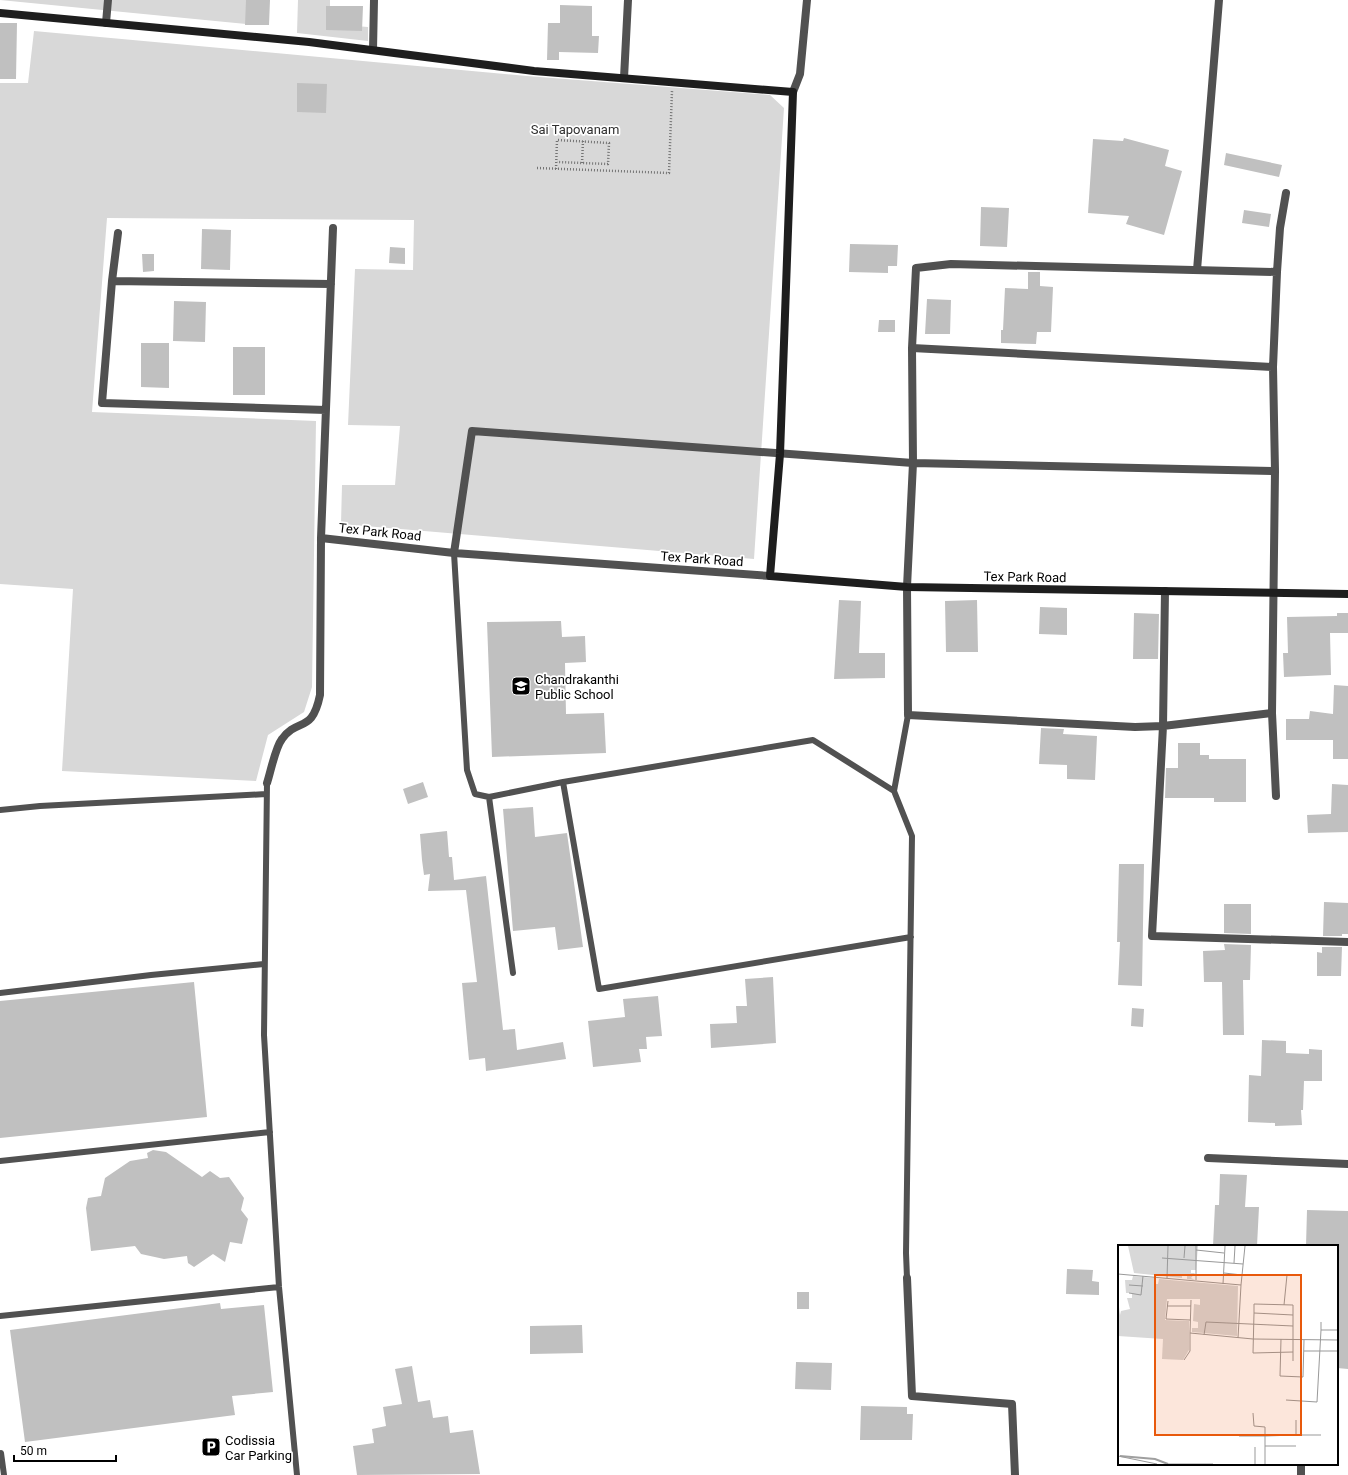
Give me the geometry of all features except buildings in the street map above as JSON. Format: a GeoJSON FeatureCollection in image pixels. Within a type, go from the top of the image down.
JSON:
{"type":"FeatureCollection","features":[{"type":"Feature","properties":{"kind":"street"},"geometry":{"type":"LineString","coordinates":[[106,23],[108,0]]}},
{"type":"Feature","properties":{"kind":"street"},"geometry":{"type":"LineString","coordinates":[[373,50],[374,0]]}},
{"type":"Feature","properties":{"kind":"street"},"geometry":{"type":"LineString","coordinates":[[624,78],[628,0]]}},
{"type":"Feature","properties":{"kind":"street"},"geometry":{"type":"LineString","coordinates":[[770,576],[780,454],[793,92],[800,74],[808,0]]}},
{"type":"Feature","properties":{"kind":"street"},"geometry":{"type":"LineString","coordinates":[[1197,270],[1219,0]]}},
{"type":"Feature","properties":{"kind":"street"},"geometry":{"type":"LineString","coordinates":[[0,13],[309,42],[534,71],[793,92]]}},
{"type":"Feature","properties":{"kind":"street"},"geometry":{"type":"LineString","coordinates":[[1276,796],[1272,713],[1275,471],[1273,367],[1280,228],[1286,193]]}},
{"type":"Feature","properties":{"kind":"street"},"geometry":{"type":"LineString","coordinates":[[321,538],[333,228]]}},
{"type":"Feature","properties":{"kind":"street"},"geometry":{"type":"LineString","coordinates":[[118,233],[112,280],[102,403],[326,410]]}},
{"type":"Feature","properties":{"kind":"street"},"geometry":{"type":"LineString","coordinates":[[1272,713],[1163,726],[1135,727],[908,715],[907,587],[914,463],[912,348],[916,268],[951,264],[1277,272]]}},
{"type":"Feature","properties":{"kind":"street"},"geometry":{"type":"LineString","coordinates":[[112,280],[331,284]]}},
{"type":"Feature","properties":{"kind":"street"},"geometry":{"type":"LineString","coordinates":[[912,348],[1273,367]]}},
{"type":"Feature","properties":{"kind":"street"},"geometry":{"type":"LineString","coordinates":[[454,553],[472,431],[914,463],[1275,471]]}},
{"type":"Feature","properties":{"kind":"street","name":"Tex Park Road"},"geometry":{"type":"LineString","coordinates":[[267,783],[280,741],[285,734],[310,721],[315,714],[320,695],[321,538],[454,553],[907,587],[1348,594]]}},
{"type":"Feature","properties":{"kind":"street"},"geometry":{"type":"LineString","coordinates":[[1165,591],[1163,726],[1152,936],[1348,942]]}},
{"type":"Feature","properties":{"kind":"street"},"geometry":{"type":"LineString","coordinates":[[1208,1158],[1348,1164]]}},
{"type":"Feature","properties":{"kind":"street"},"geometry":{"type":"LineString","coordinates":[[907,1278],[912,1396],[1012,1404],[1015,1475]]}},
{"type":"Feature","properties":{"kind":"street"},"geometry":{"type":"LineString","coordinates":[[1301,1475],[1302,1465]]}},
{"type":"Feature","properties":{"kind":"lane"},"geometry":{"type":"LineString","coordinates":[[454,553],[467,770],[476,794],[489,797],[564,782],[813,740],[894,791]]}},
{"type":"Feature","properties":{"kind":"lane"},"geometry":{"type":"LineString","coordinates":[[907,1278],[912,836],[894,791],[908,715]]}},
{"type":"Feature","properties":{"kind":"lane"},"geometry":{"type":"LineString","coordinates":[[564,782],[599,988],[911,937]]}},
{"type":"Feature","properties":{"kind":"lane"},"geometry":{"type":"LineString","coordinates":[[267,783],[264,1035],[279,1287],[297,1475]]}},
{"type":"Feature","properties":{"kind":"lane"},"geometry":{"type":"LineString","coordinates":[[0,810],[40,806],[266,794]]}},
{"type":"Feature","properties":{"kind":"lane"},"geometry":{"type":"LineString","coordinates":[[489,797],[513,973]]}},
{"type":"Feature","properties":{"kind":"lane"},"geometry":{"type":"LineString","coordinates":[[0,993],[151,975],[264,964]]}},
{"type":"Feature","properties":{"kind":"lane"},"geometry":{"type":"LineString","coordinates":[[0,1161],[270,1132]]}},
{"type":"Feature","properties":{"kind":"lane"},"geometry":{"type":"LineString","coordinates":[[0,1316],[279,1287]]}},
{"type":"Feature","properties":{"kind":"lane"},"geometry":{"type":"LineString","coordinates":[[1,1453],[4,1475]]}},
{"type":"Feature","properties":{"kind":"path"},"geometry":{"type":"LineString","coordinates":[[537,168],[669,173],[672,82]]}},
{"type":"Feature","properties":{"kind":"path"},"geometry":{"type":"LineString","coordinates":[[556,169],[557,140],[609,142],[608,164],[557,162]]}},
{"type":"Feature","properties":{"kind":"path"},"geometry":{"type":"LineString","coordinates":[[582,163],[583,141]]}},
{"type":"Feature","properties":{"kind":"green space"},"geometry":{"type":"Polygon","coordinates":[[[0,0],[247,0],[246,24],[0,0]]]}},
{"type":"Feature","properties":{"kind":"green space"},"geometry":{"type":"Polygon","coordinates":[[[298,0],[330,0],[330,24],[368,27],[368,41],[297,33],[298,0]]]}},
{"type":"Feature","properties":{"kind":"green space","name":"Sai Tapovanam"},"geometry":{"type":"Polygon","coordinates":[[[34,31],[527,76],[770,95],[784,108],[754,559],[341,524],[342,485],[395,485],[400,426],[348,425],[355,269],[413,270],[414,220],[107,218],[92,412],[316,421],[312,687],[304,712],[268,735],[256,781],[62,771],[73,589],[0,584],[0,83],[28,83],[34,31]]]}},
{"type":"Feature","properties":{"kind":"place","name":"Chandrakanthi Public School"},"geometry":{"type":"Point","coordinates":[521,686]}},
{"type":"Feature","properties":{"kind":"place","name":"Codissia Car Parking"},"geometry":{"type":"Point","coordinates":[211,1447]}}]}
